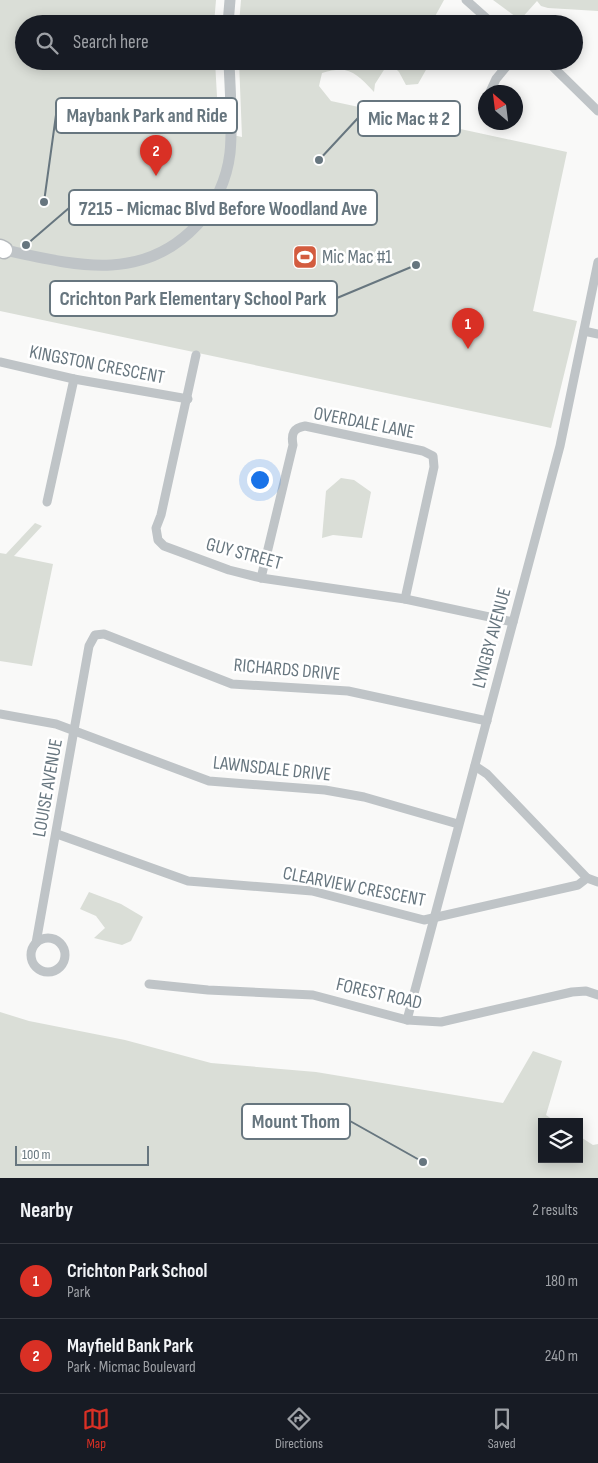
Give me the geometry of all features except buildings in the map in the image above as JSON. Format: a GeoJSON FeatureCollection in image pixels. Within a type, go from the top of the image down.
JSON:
{"type":"FeatureCollection","features":[{"type":"Feature","properties":{"kind":"street"},"geometry":{"type":"LineString","coordinates":[[229,15],[230,0]]}},
{"type":"Feature","properties":{"kind":"street"},"geometry":{"type":"LineString","coordinates":[[466,0],[483,15]]}},
{"type":"Feature","properties":{"kind":"street"},"geometry":{"type":"LineString","coordinates":[[1,249],[71,263],[118,266],[143,261],[154,256],[186,235],[210,209],[226,170],[230,138],[229,70]]}},
{"type":"Feature","properties":{"kind":"street"},"geometry":{"type":"LineString","coordinates":[[493,85],[504,70]]}},
{"type":"Feature","properties":{"kind":"street"},"geometry":{"type":"LineString","coordinates":[[556,70],[598,111]]}},
{"type":"Feature","properties":{"kind":"street","name":"LYNGBY AVENUE"},"geometry":{"type":"LineString","coordinates":[[407,1020],[560,446],[598,262]]}},
{"type":"Feature","properties":{"kind":"street"},"geometry":{"type":"LineString","coordinates":[[584,331],[598,334]]}},
{"type":"Feature","properties":{"kind":"street","name":"GUY STREET"},"geometry":{"type":"LineString","coordinates":[[196,355],[188,399],[161,515],[156,528],[158,540],[164,546],[229,570],[261,578],[405,599],[513,622]]}},
{"type":"Feature","properties":{"kind":"street","name":"KINGSTON CRESCENT"},"geometry":{"type":"LineString","coordinates":[[0,362],[188,399]]}},
{"type":"Feature","properties":{"kind":"street"},"geometry":{"type":"LineString","coordinates":[[47,502],[74,378]]}},
{"type":"Feature","properties":{"kind":"street","name":"OVERDALE LANE"},"geometry":{"type":"LineString","coordinates":[[261,578],[293,445],[291,436],[294,431],[305,426],[423,451],[433,456],[434,466],[405,599]]}},
{"type":"Feature","properties":{"kind":"street","name":"RICHARDS DRIVE"},"geometry":{"type":"LineString","coordinates":[[91,639],[95,635],[104,634],[232,684],[348,691],[487,721]]}},
{"type":"Feature","properties":{"kind":"street","name":"LOUISE AVENUE"},"geometry":{"type":"LineString","coordinates":[[36,943],[91,639]]}},
{"type":"Feature","properties":{"kind":"street","name":"LAWNSDALE DRIVE"},"geometry":{"type":"LineString","coordinates":[[0,714],[56,724],[209,781],[325,790],[364,797],[458,824]]}},
{"type":"Feature","properties":{"kind":"street"},"geometry":{"type":"LineString","coordinates":[[475,766],[487,774],[587,878],[598,882]]}},
{"type":"Feature","properties":{"kind":"street","name":"CLEARVIEW CRESCENT"},"geometry":{"type":"LineString","coordinates":[[57,834],[188,881],[312,891],[418,919],[434,918],[578,885],[587,878]]}},
{"type":"Feature","properties":{"kind":"street","name":"FOREST ROAD"},"geometry":{"type":"LineString","coordinates":[[149,984],[208,990],[313,995],[407,1020],[440,1022],[572,992],[586,991],[598,995]]}},
{"type":"Feature","properties":{"kind":"shaded area"},"geometry":{"type":"Polygon","coordinates":[[[0,0],[216,0],[215,15],[15,15],[15,70],[216,70],[219,132],[242,137],[239,70],[339,70],[322,73],[319,86],[331,101],[567,152],[533,311],[577,321],[551,428],[0,311],[0,0]]]}},
{"type":"Feature","properties":{"kind":"shaded area"},"geometry":{"type":"Polygon","coordinates":[[[241,0],[444,0],[436,15],[240,15],[241,0]]]}},
{"type":"Feature","properties":{"kind":"shaded area"},"geometry":{"type":"Polygon","coordinates":[[[493,0],[598,0],[598,11],[548,8],[541,6],[537,1],[524,15],[513,15],[493,0]]]}},
{"type":"Feature","properties":{"kind":"shaded area"},"geometry":{"type":"Polygon","coordinates":[[[345,70],[384,70],[375,84],[374,92],[362,79],[345,70]]]}},
{"type":"Feature","properties":{"kind":"shaded area"},"geometry":{"type":"Polygon","coordinates":[[[397,70],[426,70],[418,84],[406,85],[397,70]]]}},
{"type":"Feature","properties":{"kind":"shaded area"},"geometry":{"type":"Polygon","coordinates":[[[341,478],[354,480],[371,492],[362,538],[333,535],[322,538],[326,491],[341,478]]]}},
{"type":"Feature","properties":{"kind":"shaded area"},"geometry":{"type":"Polygon","coordinates":[[[35,523],[42,526],[14,556],[53,564],[32,666],[0,661],[0,553],[6,554],[35,523]]]}},
{"type":"Feature","properties":{"kind":"shaded area"},"geometry":{"type":"Polygon","coordinates":[[[89,892],[121,904],[143,917],[131,941],[122,945],[94,938],[105,928],[96,916],[80,909],[89,892]]]}},
{"type":"Feature","properties":{"kind":"shaded area"},"geometry":{"type":"Polygon","coordinates":[[[0,1012],[29,1021],[125,1040],[211,1063],[316,1072],[503,1103],[533,1051],[562,1061],[546,1115],[550,1118],[538,1118],[538,1163],[583,1163],[583,1139],[593,1145],[598,1144],[598,1178],[0,1178],[0,1012]]]}},
{"type":"Feature","properties":{"kind":"place","name":"Mic Mac # 2"},"geometry":{"type":"Point","coordinates":[319,160]}},
{"type":"Feature","properties":{"kind":"place","name":"Mayfield Bank Park"},"geometry":{"type":"Point","coordinates":[156,176]}},
{"type":"Feature","properties":{"kind":"place","name":"Maybank Park and Ride"},"geometry":{"type":"Point","coordinates":[44,202]}},
{"type":"Feature","properties":{"kind":"place","name":"7215 - Micmac Blvd Before Woodland Ave"},"geometry":{"type":"Point","coordinates":[26,245]}},
{"type":"Feature","properties":{"kind":"place","name":"Mic Mac #1"},"geometry":{"type":"Point","coordinates":[305,257]}},
{"type":"Feature","properties":{"kind":"place","name":"Crichton Park Elementary School Park"},"geometry":{"type":"Point","coordinates":[416,265]}},
{"type":"Feature","properties":{"kind":"place","name":"Crichton Park School"},"geometry":{"type":"Point","coordinates":[468,349]}},
{"type":"Feature","properties":{"kind":"place","name":"Mount Thom"},"geometry":{"type":"Point","coordinates":[423,1162]}}]}
